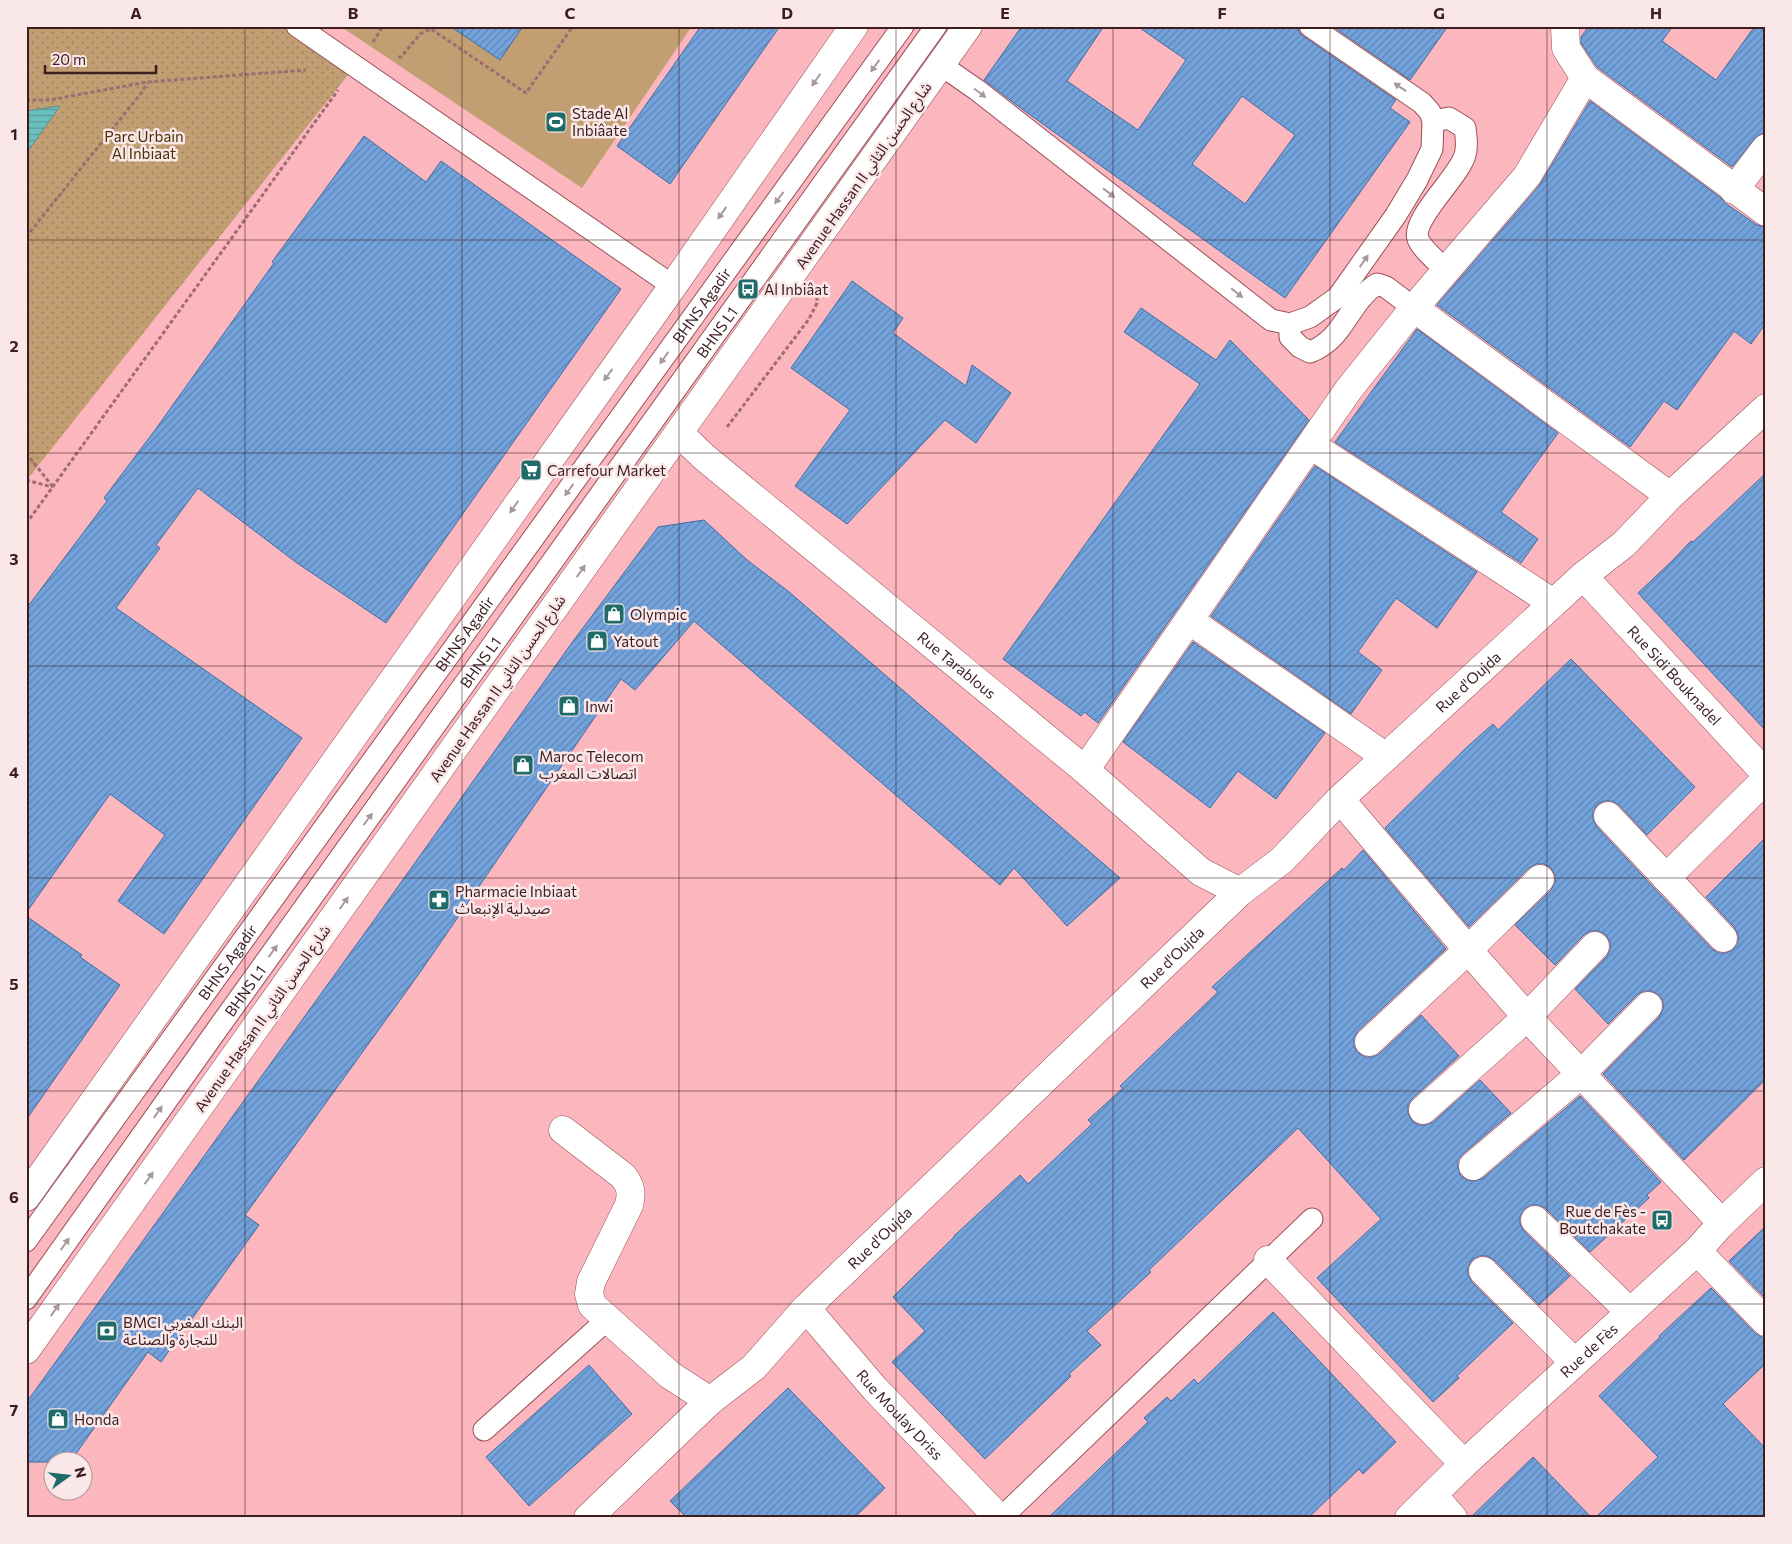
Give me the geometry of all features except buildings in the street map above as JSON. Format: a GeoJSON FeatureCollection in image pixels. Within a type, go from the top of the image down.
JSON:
{"type":"FeatureCollection","features":[{"type":"Feature","properties":{"kind":"street"},"geometry":{"type":"LineString","coordinates":[[26,1197],[673,286],[854,26]]}},
{"type":"Feature","properties":{"kind":"street","name":"Avenue Hassan II شارع الحسن الثاني"},"geometry":{"type":"LineString","coordinates":[[26,1350],[968,26]]}},
{"type":"Feature","properties":{"kind":"street"},"geometry":{"type":"LineString","coordinates":[[1566,26],[1566,48],[1584,78],[1766,212]]}},
{"type":"Feature","properties":{"kind":"street"},"geometry":{"type":"LineString","coordinates":[[1085,770],[1349,389],[1414,308],[1527,176],[1584,78]]}},
{"type":"Feature","properties":{"kind":"street"},"geometry":{"type":"LineString","coordinates":[[1734,190],[1766,148]]}},
{"type":"Feature","properties":{"kind":"street"},"geometry":{"type":"LineString","coordinates":[[1414,308],[1670,496]]}},
{"type":"Feature","properties":{"kind":"street","name":"Rue d'Oujda"},"geometry":{"type":"LineString","coordinates":[[588,1518],[710,1401],[754,1368],[806,1308],[1240,892],[1282,860],[1340,799],[1583,576],[1624,544],[1670,496],[1766,408]]}},
{"type":"Feature","properties":{"kind":"street","name":"Rue Tarablous"},"geometry":{"type":"LineString","coordinates":[[678,433],[704,457],[1085,770],[1201,872],[1240,892]]}},
{"type":"Feature","properties":{"kind":"street"},"geometry":{"type":"LineString","coordinates":[[1311,445],[1553,603]]}},
{"type":"Feature","properties":{"kind":"street","name":"Rue Sidi Bouknadel"},"geometry":{"type":"LineString","coordinates":[[1583,576],[1766,774]]}},
{"type":"Feature","properties":{"kind":"street"},"geometry":{"type":"LineString","coordinates":[[1189,620],[1386,757]]}},
{"type":"Feature","properties":{"kind":"street"},"geometry":{"type":"LineString","coordinates":[[1666,878],[1766,779]]}},
{"type":"Feature","properties":{"kind":"street"},"geometry":{"type":"LineString","coordinates":[[1340,799],[1468,950],[1580,1074],[1722,1223]]}},
{"type":"Feature","properties":{"kind":"street"},"geometry":{"type":"LineString","coordinates":[[1608,816],[1722,938]]}},
{"type":"Feature","properties":{"kind":"street"},"geometry":{"type":"LineString","coordinates":[[1369,1042],[1468,950],[1540,879]]}},
{"type":"Feature","properties":{"kind":"street"},"geometry":{"type":"LineString","coordinates":[[1423,1110],[1528,1016],[1595,946]]}},
{"type":"Feature","properties":{"kind":"street"},"geometry":{"type":"LineString","coordinates":[[1473,1166],[1580,1074],[1648,1006]]}},
{"type":"Feature","properties":{"kind":"street"},"geometry":{"type":"LineString","coordinates":[[563,1130],[623,1176],[629,1184],[632,1195],[590,1282],[588,1294],[592,1305],[670,1376],[710,1401]]}},
{"type":"Feature","properties":{"kind":"street","name":"Rue de Fès"},"geometry":{"type":"LineString","coordinates":[[1409,1518],[1574,1362],[1697,1251],[1722,1223],[1766,1181]]}},
{"type":"Feature","properties":{"kind":"street"},"geometry":{"type":"LineString","coordinates":[[1536,1220],[1630,1312]]}},
{"type":"Feature","properties":{"kind":"street"},"geometry":{"type":"LineString","coordinates":[[1697,1251],[1766,1322]]}},
{"type":"Feature","properties":{"kind":"street"},"geometry":{"type":"LineString","coordinates":[[1268,1260],[1464,1464]]}},
{"type":"Feature","properties":{"kind":"street"},"geometry":{"type":"LineString","coordinates":[[1484,1271],[1574,1362]]}},
{"type":"Feature","properties":{"kind":"street","name":"Rue Moulay Driss"},"geometry":{"type":"LineString","coordinates":[[806,1308],[875,1389],[1000,1518]]}},
{"type":"Feature","properties":{"kind":"street"},"geometry":{"type":"LineString","coordinates":[[1433,1495],[1453,1518]]}},
{"type":"Feature","properties":{"kind":"lane"},"geometry":{"type":"LineString","coordinates":[[296,26],[673,286]]}},
{"type":"Feature","properties":{"kind":"lane","name":"BHNS Agadir"},"geometry":{"type":"LineString","coordinates":[[26,1241],[903,26]]}},
{"type":"Feature","properties":{"kind":"lane","name":"BHNS L1"},"geometry":{"type":"LineString","coordinates":[[26,1298],[936,26]]}},
{"type":"Feature","properties":{"kind":"lane"},"geometry":{"type":"LineString","coordinates":[[941,65],[1271,320],[1290,324],[1310,317],[1338,297],[1396,215],[1417,180],[1432,148],[1433,120],[1430,112],[1422,103],[1310,26]]}},
{"type":"Feature","properties":{"kind":"lane"},"geometry":{"type":"LineString","coordinates":[[1433,120],[1449,118],[1465,128],[1467,141],[1465,156],[1455,174],[1433,202],[1417,233],[1418,240],[1446,271]]}},
{"type":"Feature","properties":{"kind":"lane"},"geometry":{"type":"LineString","coordinates":[[1290,324],[1290,337],[1300,347],[1310,352],[1319,349],[1334,337],[1368,290],[1377,284],[1386,287],[1414,308]]}},
{"type":"Feature","properties":{"kind":"lane"},"geometry":{"type":"LineString","coordinates":[[1000,1518],[1312,1219]]}},
{"type":"Feature","properties":{"kind":"lane"},"geometry":{"type":"LineString","coordinates":[[484,1430],[608,1319]]}},
{"type":"Feature","properties":{"kind":"path"},"geometry":{"type":"LineString","coordinates":[[26,524],[383,26]]}},
{"type":"Feature","properties":{"kind":"path"},"geometry":{"type":"LineString","coordinates":[[395,58],[401,57],[420,34],[428,28],[526,93],[573,26]]}},
{"type":"Feature","properties":{"kind":"path"},"geometry":{"type":"LineString","coordinates":[[26,100],[50,100],[147,82],[355,66]]}},
{"type":"Feature","properties":{"kind":"path"},"geometry":{"type":"LineString","coordinates":[[26,237],[142,92],[147,82]]}},
{"type":"Feature","properties":{"kind":"path"},"geometry":{"type":"LineString","coordinates":[[704,457],[809,319],[817,303],[818,298],[814,294]]}},
{"type":"Feature","properties":{"kind":"path"},"geometry":{"type":"LineString","coordinates":[[26,453],[53,487]]}},
{"type":"Feature","properties":{"kind":"path"},"geometry":{"type":"LineString","coordinates":[[26,480],[53,487]]}},
{"type":"Feature","properties":{"kind":"green space","name":"Parc Urbain Al Inbiaat"},"geometry":{"type":"Polygon","coordinates":[[[26,26],[283,26],[355,66],[26,481],[26,26]]]}},
{"type":"Feature","properties":{"kind":"green space","name":"Stade Al Inbiâate"},"geometry":{"type":"Polygon","coordinates":[[[340,26],[692,26],[582,188],[340,26]]]}},
{"type":"Feature","properties":{"kind":"water"},"geometry":{"type":"Polygon","coordinates":[[[60,106],[26,154],[26,111],[60,106]]]}},
{"type":"Feature","properties":{"kind":"place","name":"Stade Al Inbiâate"},"geometry":{"type":"Point","coordinates":[556,122]}},
{"type":"Feature","properties":{"kind":"place","name":"Al Inbiâat"},"geometry":{"type":"Point","coordinates":[748,289]}},
{"type":"Feature","properties":{"kind":"place","name":"Carrefour Market"},"geometry":{"type":"Point","coordinates":[531,470]}},
{"type":"Feature","properties":{"kind":"place","name":"Olympic"},"geometry":{"type":"Point","coordinates":[614,614]}},
{"type":"Feature","properties":{"kind":"place","name":"Yatout"},"geometry":{"type":"Point","coordinates":[597,641]}},
{"type":"Feature","properties":{"kind":"place","name":"Inwi"},"geometry":{"type":"Point","coordinates":[569,706]}},
{"type":"Feature","properties":{"kind":"place","name":"Maroc Telecom اتصالات المغرب"},"geometry":{"type":"Point","coordinates":[523,765]}},
{"type":"Feature","properties":{"kind":"place","name":"Pharmacie Inbiaat صيدلية الإنبعاث"},"geometry":{"type":"Point","coordinates":[439,900]}},
{"type":"Feature","properties":{"kind":"place","name":"Rue de Fès - Boutchakate"},"geometry":{"type":"Point","coordinates":[1662,1220]}},
{"type":"Feature","properties":{"kind":"place","name":"BMCI البنك المغربي للتجارة والصناعة"},"geometry":{"type":"Point","coordinates":[107,1331]}},
{"type":"Feature","properties":{"kind":"place","name":"Honda"},"geometry":{"type":"Point","coordinates":[58,1419]}}]}
